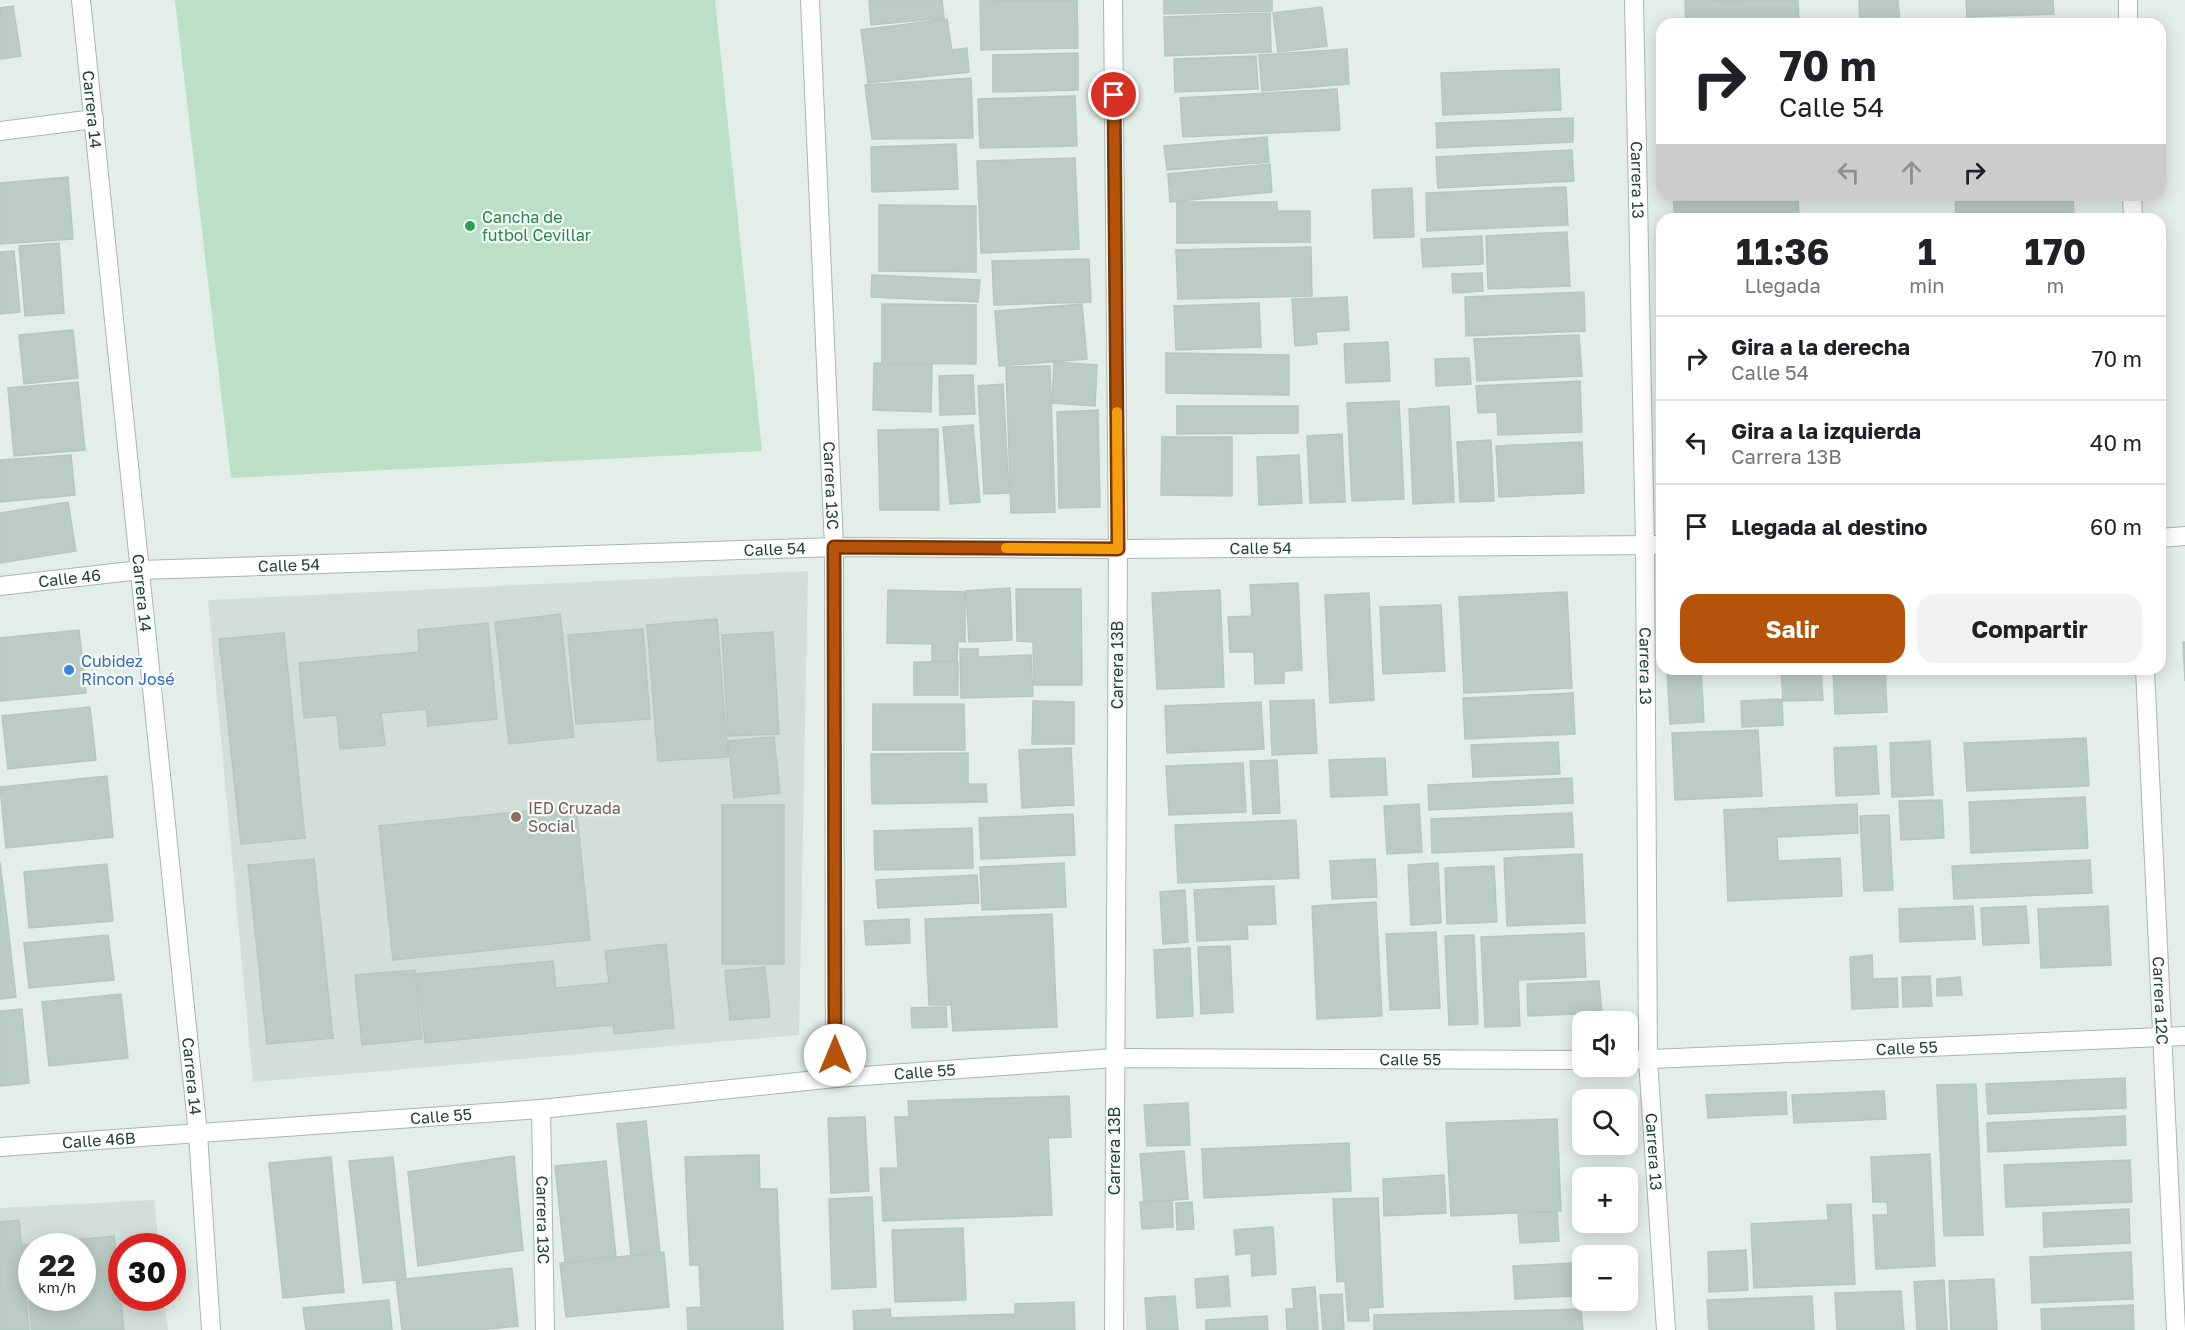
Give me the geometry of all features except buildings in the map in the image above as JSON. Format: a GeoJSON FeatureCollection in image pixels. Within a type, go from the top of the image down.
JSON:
{"type":"FeatureCollection","features":[{"type":"Feature","properties":{"kind":"street","name":"Carrera 14"},"geometry":{"type":"LineString","coordinates":[[81,0],[198,1134],[211,1330]]}},
{"type":"Feature","properties":{"kind":"street","name":"Carrera 13C"},"geometry":{"type":"LineString","coordinates":[[810,0],[834,547],[835,1078]]}},
{"type":"Feature","properties":{"kind":"street","name":"Carrera 13B"},"geometry":{"type":"LineString","coordinates":[[1113,0],[1118,549],[1114,1330]]}},
{"type":"Feature","properties":{"kind":"street","name":"Carrera 13"},"geometry":{"type":"LineString","coordinates":[[1634,0],[1653,545],[1648,1060],[1666,1330]]}},
{"type":"Feature","properties":{"kind":"street"},"geometry":{"type":"LineString","coordinates":[[2128,0],[2128,18]]}},
{"type":"Feature","properties":{"kind":"street"},"geometry":{"type":"LineString","coordinates":[[0,130],[94,119]]}},
{"type":"Feature","properties":{"kind":"street"},"geometry":{"type":"LineString","coordinates":[[2166,538],[2185,536]]}},
{"type":"Feature","properties":{"kind":"street","name":"Calle 54"},"geometry":{"type":"LineString","coordinates":[[140,570],[834,547],[1118,549],[1653,545]]}},
{"type":"Feature","properties":{"kind":"street","name":"Calle 46"},"geometry":{"type":"LineString","coordinates":[[0,586],[140,570]]}},
{"type":"Feature","properties":{"kind":"street","name":"Carrera 12C"},"geometry":{"type":"LineString","coordinates":[[2145,675],[2160,1036],[2176,1330]]}},
{"type":"Feature","properties":{"kind":"street","name":"Calle 55"},"geometry":{"type":"LineString","coordinates":[[1638,1060],[2185,1035]]}},
{"type":"Feature","properties":{"kind":"street","name":"Calle 55"},"geometry":{"type":"LineString","coordinates":[[198,1134],[541,1109],[835,1078],[1114,1058],[1572,1060]]}},
{"type":"Feature","properties":{"kind":"street","name":"Carrera 13C"},"geometry":{"type":"LineString","coordinates":[[541,1109],[545,1330]]}},
{"type":"Feature","properties":{"kind":"street","name":"Calle 46B"},"geometry":{"type":"LineString","coordinates":[[0,1147],[198,1134]]}},
{"type":"Feature","properties":{"kind":"shaded area","name":"IED Cruzada Social"},"geometry":{"type":"Polygon","coordinates":[[[808,571],[799,1035],[253,1082],[208,600],[808,571]]]}},
{"type":"Feature","properties":{"kind":"shaded area"},"geometry":{"type":"Polygon","coordinates":[[[154,1200],[158,1233],[108,1233],[108,1311],[166,1311],[168,1330],[0,1330],[0,1208],[154,1200]]]}},
{"type":"Feature","properties":{"kind":"green space","name":"Cancha de futbol Cevillar"},"geometry":{"type":"Polygon","coordinates":[[[175,0],[715,0],[762,451],[231,478],[175,0]]]}},
{"type":"Feature","properties":{"kind":"slow traffic"},"geometry":{"type":"LineString","coordinates":[[1006,548],[1118,549],[1117,412]]}},
{"type":"Feature","properties":{"kind":"place","name":"Cancha de futbol Cevillar"},"geometry":{"type":"Point","coordinates":[470,226]}},
{"type":"Feature","properties":{"kind":"place","name":"Cubidez Rincon José"},"geometry":{"type":"Point","coordinates":[69,670]}},
{"type":"Feature","properties":{"kind":"place","name":"IED Cruzada Social"},"geometry":{"type":"Point","coordinates":[516,817]}},
{"type":"Feature","properties":{"kind":"route"},"geometry":{"type":"LineString","coordinates":[[835,1055],[834,547],[1118,549],[1114,95]]}}]}
